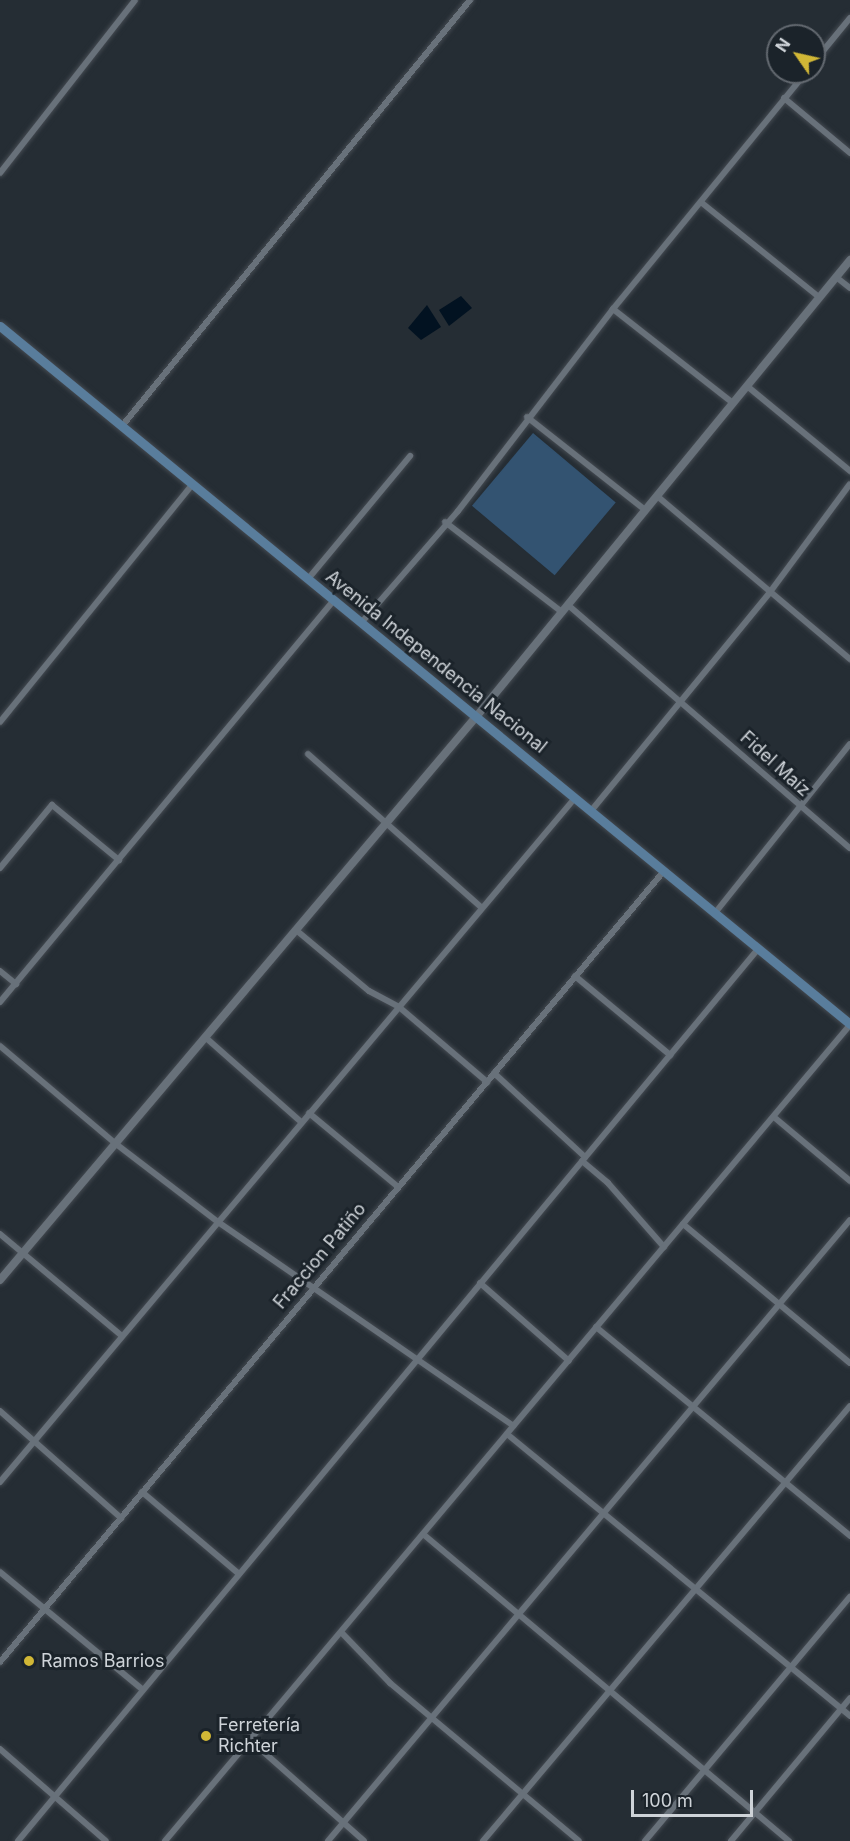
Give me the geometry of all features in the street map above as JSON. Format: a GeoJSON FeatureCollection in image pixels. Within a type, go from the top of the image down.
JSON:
{"type":"FeatureCollection","features":[{"type":"Feature","properties":{"kind":"main road","name":"Avenida Independencia Nacional"},"geometry":{"type":"LineString","coordinates":[[0,326],[850,1024]]}},
{"type":"Feature","properties":{"kind":"street"},"geometry":{"type":"LineString","coordinates":[[0,173],[135,0]]}},
{"type":"Feature","properties":{"kind":"street"},"geometry":{"type":"LineString","coordinates":[[122,426],[470,0]]}},
{"type":"Feature","properties":{"kind":"street"},"geometry":{"type":"LineString","coordinates":[[826,47],[850,18]]}},
{"type":"Feature","properties":{"kind":"street"},"geometry":{"type":"LineString","coordinates":[[362,623],[445,522],[458,511],[527,417],[796,84]]}},
{"type":"Feature","properties":{"kind":"street"},"geometry":{"type":"LineString","coordinates":[[784,98],[850,153]]}},
{"type":"Feature","properties":{"kind":"street"},"geometry":{"type":"LineString","coordinates":[[702,203],[819,297]]}},
{"type":"Feature","properties":{"kind":"street"},"geometry":{"type":"LineString","coordinates":[[0,1280],[476,717],[850,260]]}},
{"type":"Feature","properties":{"kind":"street"},"geometry":{"type":"LineString","coordinates":[[836,277],[850,288]]}},
{"type":"Feature","properties":{"kind":"street"},"geometry":{"type":"LineString","coordinates":[[613,309],[733,404]]}},
{"type":"Feature","properties":{"kind":"street"},"geometry":{"type":"LineString","coordinates":[[747,386],[850,471]]}},
{"type":"Feature","properties":{"kind":"street"},"geometry":{"type":"LineString","coordinates":[[527,417],[645,510]]}},
{"type":"Feature","properties":{"kind":"street"},"geometry":{"type":"LineString","coordinates":[[308,579],[410,456]]}},
{"type":"Feature","properties":{"kind":"street"},"geometry":{"type":"LineString","coordinates":[[0,722],[193,484]]}},
{"type":"Feature","properties":{"kind":"street"},"geometry":{"type":"LineString","coordinates":[[591,811],[770,592],[850,484]]}},
{"type":"Feature","properties":{"kind":"street"},"geometry":{"type":"LineString","coordinates":[[657,496],[850,659]]}},
{"type":"Feature","properties":{"kind":"street","name":"Fidel Maíz"},"geometry":{"type":"LineString","coordinates":[[445,522],[565,609],[682,700],[800,807],[850,848]]}},
{"type":"Feature","properties":{"kind":"street"},"geometry":{"type":"LineString","coordinates":[[0,1002],[334,600]]}},
{"type":"Feature","properties":{"kind":"street"},"geometry":{"type":"LineString","coordinates":[[715,913],[850,744]]}},
{"type":"Feature","properties":{"kind":"street"},"geometry":{"type":"LineString","coordinates":[[308,754],[482,908]]}},
{"type":"Feature","properties":{"kind":"street"},"geometry":{"type":"LineString","coordinates":[[0,1482],[575,798]]}},
{"type":"Feature","properties":{"kind":"street"},"geometry":{"type":"LineString","coordinates":[[0,868],[52,805],[119,860]]}},
{"type":"Feature","properties":{"kind":"street","name":"Fraccion Patiño"},"geometry":{"type":"LineString","coordinates":[[0,1662],[664,871]]}},
{"type":"Feature","properties":{"kind":"street"},"geometry":{"type":"LineString","coordinates":[[296,930],[369,991],[399,1007],[487,1082]]}},
{"type":"Feature","properties":{"kind":"street"},"geometry":{"type":"LineString","coordinates":[[18,1841],[758,948]]}},
{"type":"Feature","properties":{"kind":"street"},"geometry":{"type":"LineString","coordinates":[[0,971],[16,984]]}},
{"type":"Feature","properties":{"kind":"street"},"geometry":{"type":"LineString","coordinates":[[575,976],[670,1055]]}},
{"type":"Feature","properties":{"kind":"street"},"geometry":{"type":"LineString","coordinates":[[165,1841],[683,1224],[775,1118],[850,1024]]}},
{"type":"Feature","properties":{"kind":"street"},"geometry":{"type":"LineString","coordinates":[[205,1037],[301,1122]]}},
{"type":"Feature","properties":{"kind":"street"},"geometry":{"type":"LineString","coordinates":[[0,1046],[116,1144],[218,1222],[315,1286],[514,1426]]}},
{"type":"Feature","properties":{"kind":"street"},"geometry":{"type":"LineString","coordinates":[[494,1073],[608,1183],[664,1247]]}},
{"type":"Feature","properties":{"kind":"street"},"geometry":{"type":"LineString","coordinates":[[309,1113],[398,1187]]}},
{"type":"Feature","properties":{"kind":"street"},"geometry":{"type":"LineString","coordinates":[[775,1118],[850,1181]]}},
{"type":"Feature","properties":{"kind":"street"},"geometry":{"type":"LineString","coordinates":[[328,1841],[850,1220]]}},
{"type":"Feature","properties":{"kind":"street"},"geometry":{"type":"LineString","coordinates":[[683,1224],[850,1363]]}},
{"type":"Feature","properties":{"kind":"street"},"geometry":{"type":"LineString","coordinates":[[0,1234],[123,1336]]}},
{"type":"Feature","properties":{"kind":"street"},"geometry":{"type":"LineString","coordinates":[[480,1283],[568,1361]]}},
{"type":"Feature","properties":{"kind":"street"},"geometry":{"type":"LineString","coordinates":[[596,1328],[850,1536]]}},
{"type":"Feature","properties":{"kind":"street"},"geometry":{"type":"LineString","coordinates":[[483,1841],[850,1406]]}},
{"type":"Feature","properties":{"kind":"street"},"geometry":{"type":"LineString","coordinates":[[0,1411],[121,1518]]}},
{"type":"Feature","properties":{"kind":"street"},"geometry":{"type":"LineString","coordinates":[[507,1434],[850,1716]]}},
{"type":"Feature","properties":{"kind":"street"},"geometry":{"type":"LineString","coordinates":[[142,1492],[239,1574]]}},
{"type":"Feature","properties":{"kind":"street"},"geometry":{"type":"LineString","coordinates":[[423,1534],[789,1841]]}},
{"type":"Feature","properties":{"kind":"street"},"geometry":{"type":"LineString","coordinates":[[0,1572],[143,1690]]}},
{"type":"Feature","properties":{"kind":"street"},"geometry":{"type":"LineString","coordinates":[[645,1841],[850,1597]]}},
{"type":"Feature","properties":{"kind":"street"},"geometry":{"type":"LineString","coordinates":[[341,1632],[365,1661],[579,1841]]}},
{"type":"Feature","properties":{"kind":"street"},"geometry":{"type":"LineString","coordinates":[[731,1841],[850,1698]]}},
{"type":"Feature","properties":{"kind":"street"},"geometry":{"type":"LineString","coordinates":[[250,1740],[364,1841]]}},
{"type":"Feature","properties":{"kind":"street"},"geometry":{"type":"LineString","coordinates":[[0,1749],[106,1841]]}},
{"type":"Feature","properties":{"kind":"shaded area"},"geometry":{"type":"Polygon","coordinates":[[[461,296],[472,308],[449,326],[439,310],[461,296]]]}},
{"type":"Feature","properties":{"kind":"shaded area"},"geometry":{"type":"Polygon","coordinates":[[[427,305],[441,327],[421,340],[408,328],[427,305]]]}},
{"type":"Feature","properties":{"kind":"shaded area"},"geometry":{"type":"Polygon","coordinates":[[[533,433],[616,502],[555,575],[472,506],[533,433]]]}},
{"type":"Feature","properties":{"kind":"place","name":"Ramos Barrios"},"geometry":{"type":"Point","coordinates":[29,1661]}},
{"type":"Feature","properties":{"kind":"place","name":"Ferretería Richter"},"geometry":{"type":"Point","coordinates":[206,1736]}}]}
